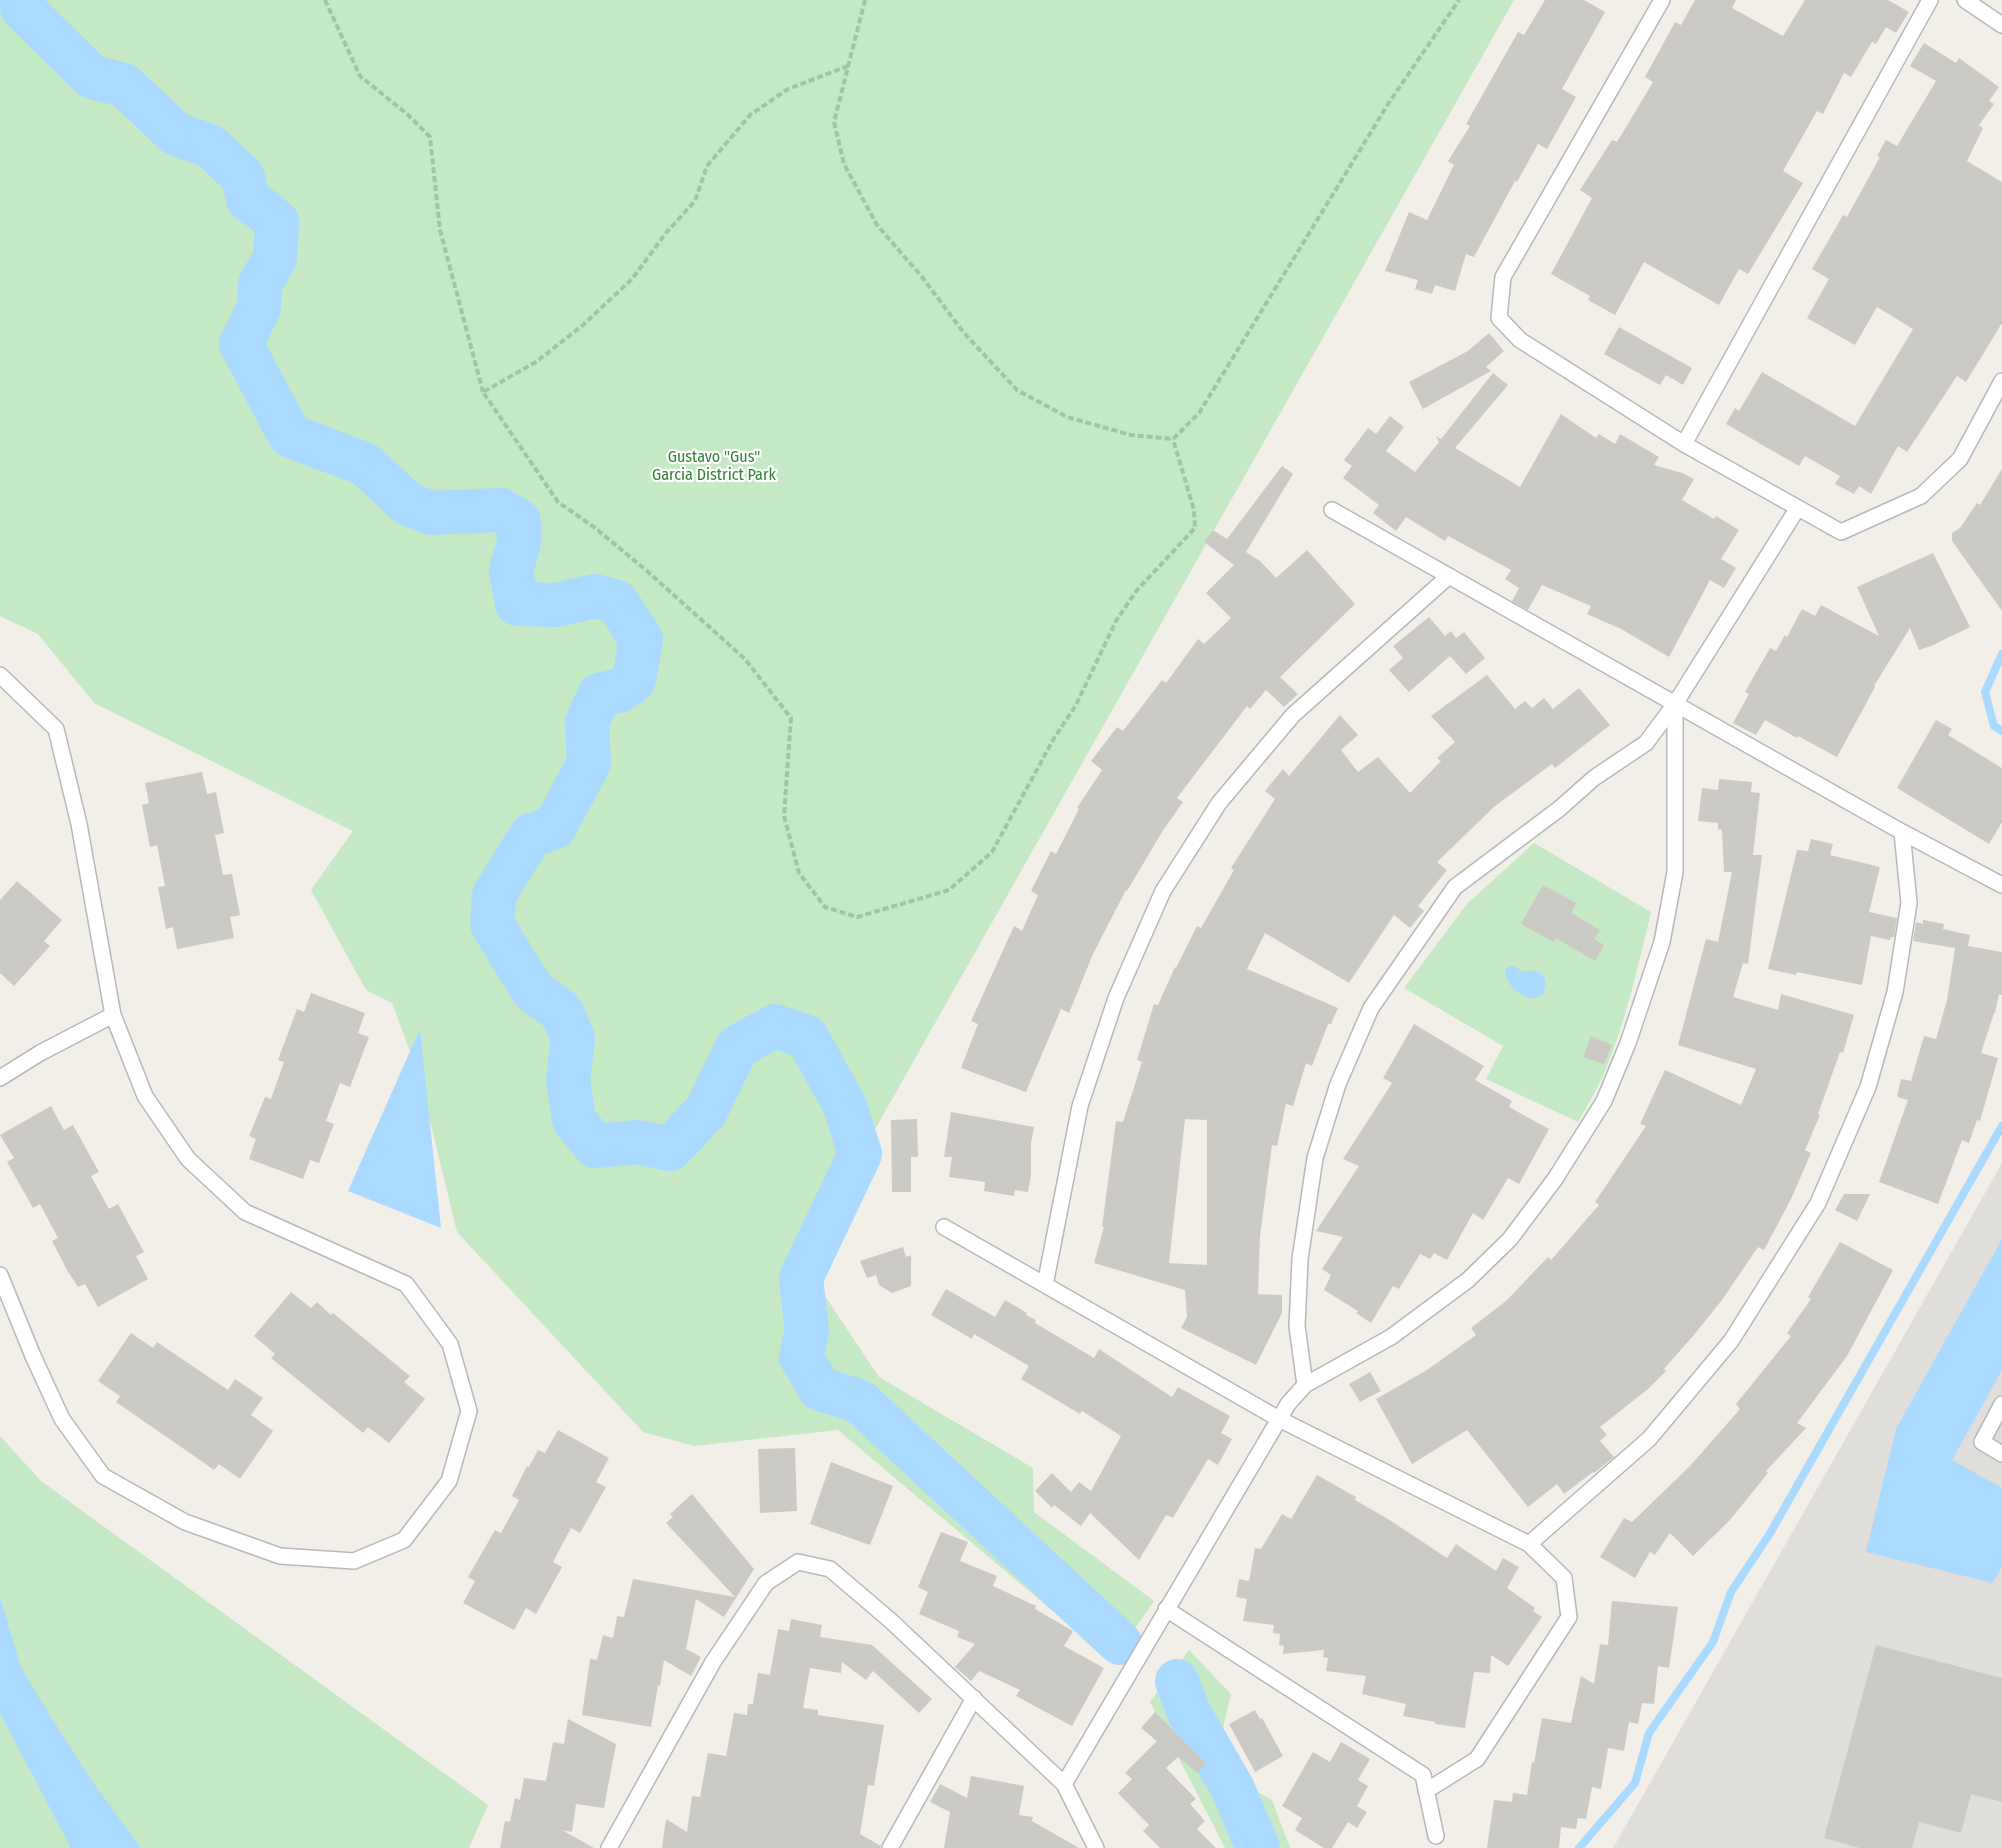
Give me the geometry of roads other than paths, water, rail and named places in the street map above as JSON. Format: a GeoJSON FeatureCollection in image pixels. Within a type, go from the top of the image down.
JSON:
{"type":"FeatureCollection","features":[{"type":"Feature","properties":{"kind":"lane"},"geometry":{"type":"LineString","coordinates":[[1662,0],[1503,277],[1499,318],[1520,340],[1684,444],[1841,532],[1921,496],[1960,459],[2002,381]]}},
{"type":"Feature","properties":{"kind":"lane"},"geometry":{"type":"LineString","coordinates":[[1684,444],[1930,0]]}},
{"type":"Feature","properties":{"kind":"lane"},"geometry":{"type":"LineString","coordinates":[[1965,0],[2002,25]]}},
{"type":"Feature","properties":{"kind":"lane"},"geometry":{"type":"LineString","coordinates":[[1305,1385],[1297,1326],[1300,1259],[1315,1158],[1338,1084],[1371,1008],[1455,887],[1559,809],[1594,778],[1646,743],[1675,704],[1797,509]]}},
{"type":"Feature","properties":{"kind":"lane"},"geometry":{"type":"LineString","coordinates":[[1332,510],[1902,832],[2002,885]]}},
{"type":"Feature","properties":{"kind":"lane"},"geometry":{"type":"LineString","coordinates":[[1045,1285],[1080,1106],[1116,998],[1163,891],[1219,803],[1293,715],[1449,576]]}},
{"type":"Feature","properties":{"kind":"lane"},"geometry":{"type":"LineString","coordinates":[[0,675],[56,729],[79,824],[113,1015],[145,1096],[188,1159],[245,1212],[406,1284],[413,1292],[450,1344],[469,1411],[449,1481],[404,1540],[354,1561],[280,1556],[184,1522],[103,1476],[62,1419],[0,1275]]}},
{"type":"Feature","properties":{"kind":"lane"},"geometry":{"type":"LineString","coordinates":[[1064,1784],[1288,1404],[1305,1385],[1391,1337],[1468,1280],[1510,1239],[1555,1179],[1604,1101],[1628,1043],[1662,942],[1675,872],[1675,704]]}},
{"type":"Feature","properties":{"kind":"lane"},"geometry":{"type":"LineString","coordinates":[[1529,1544],[1649,1438],[1664,1421],[1731,1341],[1818,1203],[1868,1087],[1896,992],[1909,903],[1902,832]]}},
{"type":"Feature","properties":{"kind":"lane"},"geometry":{"type":"LineString","coordinates":[[0,1078],[40,1053],[113,1015]]}},
{"type":"Feature","properties":{"kind":"lane"},"geometry":{"type":"LineString","coordinates":[[944,1227],[1279,1419],[1529,1544],[1564,1578],[1569,1617],[1478,1760],[1426,1791]]}},
{"type":"Feature","properties":{"kind":"lane"},"geometry":{"type":"LineString","coordinates":[[2002,1404],[1982,1442],[2002,1454]]}},
{"type":"Feature","properties":{"kind":"lane"},"geometry":{"type":"LineString","coordinates":[[609,1848],[713,1662],[766,1582],[798,1562],[830,1569],[891,1621],[1064,1784],[1096,1848]]}},
{"type":"Feature","properties":{"kind":"lane"},"geometry":{"type":"LineString","coordinates":[[1166,1609],[1423,1775],[1436,1836]]}},
{"type":"Feature","properties":{"kind":"lane"},"geometry":{"type":"LineString","coordinates":[[890,1848],[974,1698]]}},
{"type":"Feature","properties":{"kind":"water"},"geometry":{"type":"Polygon","coordinates":[[[1511,966],[1523,972],[1535,971],[1543,975],[1546,982],[1543,994],[1531,999],[1517,991],[1507,978],[1506,968],[1511,966]]]}},
{"type":"Feature","properties":{"kind":"water"},"geometry":{"type":"Polygon","coordinates":[[[420,1029],[441,1228],[348,1191],[420,1029]]]}},
{"type":"Feature","properties":{"kind":"water"},"geometry":{"type":"Polygon","coordinates":[[[2002,1239],[2002,1370],[1952,1460],[2002,1488],[2002,1566],[1993,1583],[1866,1552],[1896,1429],[2002,1239]]]}},
{"type":"Feature","properties":{"kind":"water"},"geometry":{"type":"Polygon","coordinates":[[[0,1597],[20,1665],[89,1777],[141,1848],[71,1848],[0,1713],[0,1597]]]}},
{"type":"Feature","properties":{"kind":"waterway"},"geometry":{"type":"LineString","coordinates":[[21,0],[22,8],[92,77],[124,85],[176,134],[210,146],[243,177],[248,200],[277,222],[275,258],[260,284],[259,308],[241,344],[290,436],[365,464],[408,504],[431,513],[501,510],[519,521],[519,543],[511,571],[517,604],[557,605],[595,596],[617,602],[641,639],[634,680],[621,690],[599,695],[587,723],[589,763],[554,828],[531,835],[494,895],[492,924],[533,991],[561,1011],[573,1039],[568,1080],[574,1120],[595,1146],[638,1142],[670,1149],[706,1111],[737,1047],[775,1026],[807,1037],[845,1106],[860,1154],[801,1278],[807,1331],[801,1357],[820,1389],[859,1401],[1120,1643]]}},
{"type":"Feature","properties":{"kind":"waterway"},"geometry":{"type":"LineString","coordinates":[[2002,654],[1985,692],[1994,726],[2002,731]]}},
{"type":"Feature","properties":{"kind":"waterway"},"geometry":{"type":"LineString","coordinates":[[1579,1848],[1635,1783],[1649,1733],[1713,1642],[1731,1592],[1769,1535],[2002,1126]]}},
{"type":"Feature","properties":{"kind":"waterway"},"geometry":{"type":"LineString","coordinates":[[1177,1681],[1189,1713],[1233,1789],[1258,1848]]}},
{"type":"Feature","properties":{"kind":"park label","name":"Gustavo \"Gus\" Garcia District Park"},"geometry":{"type":"Point","coordinates":[714,467]}}]}
